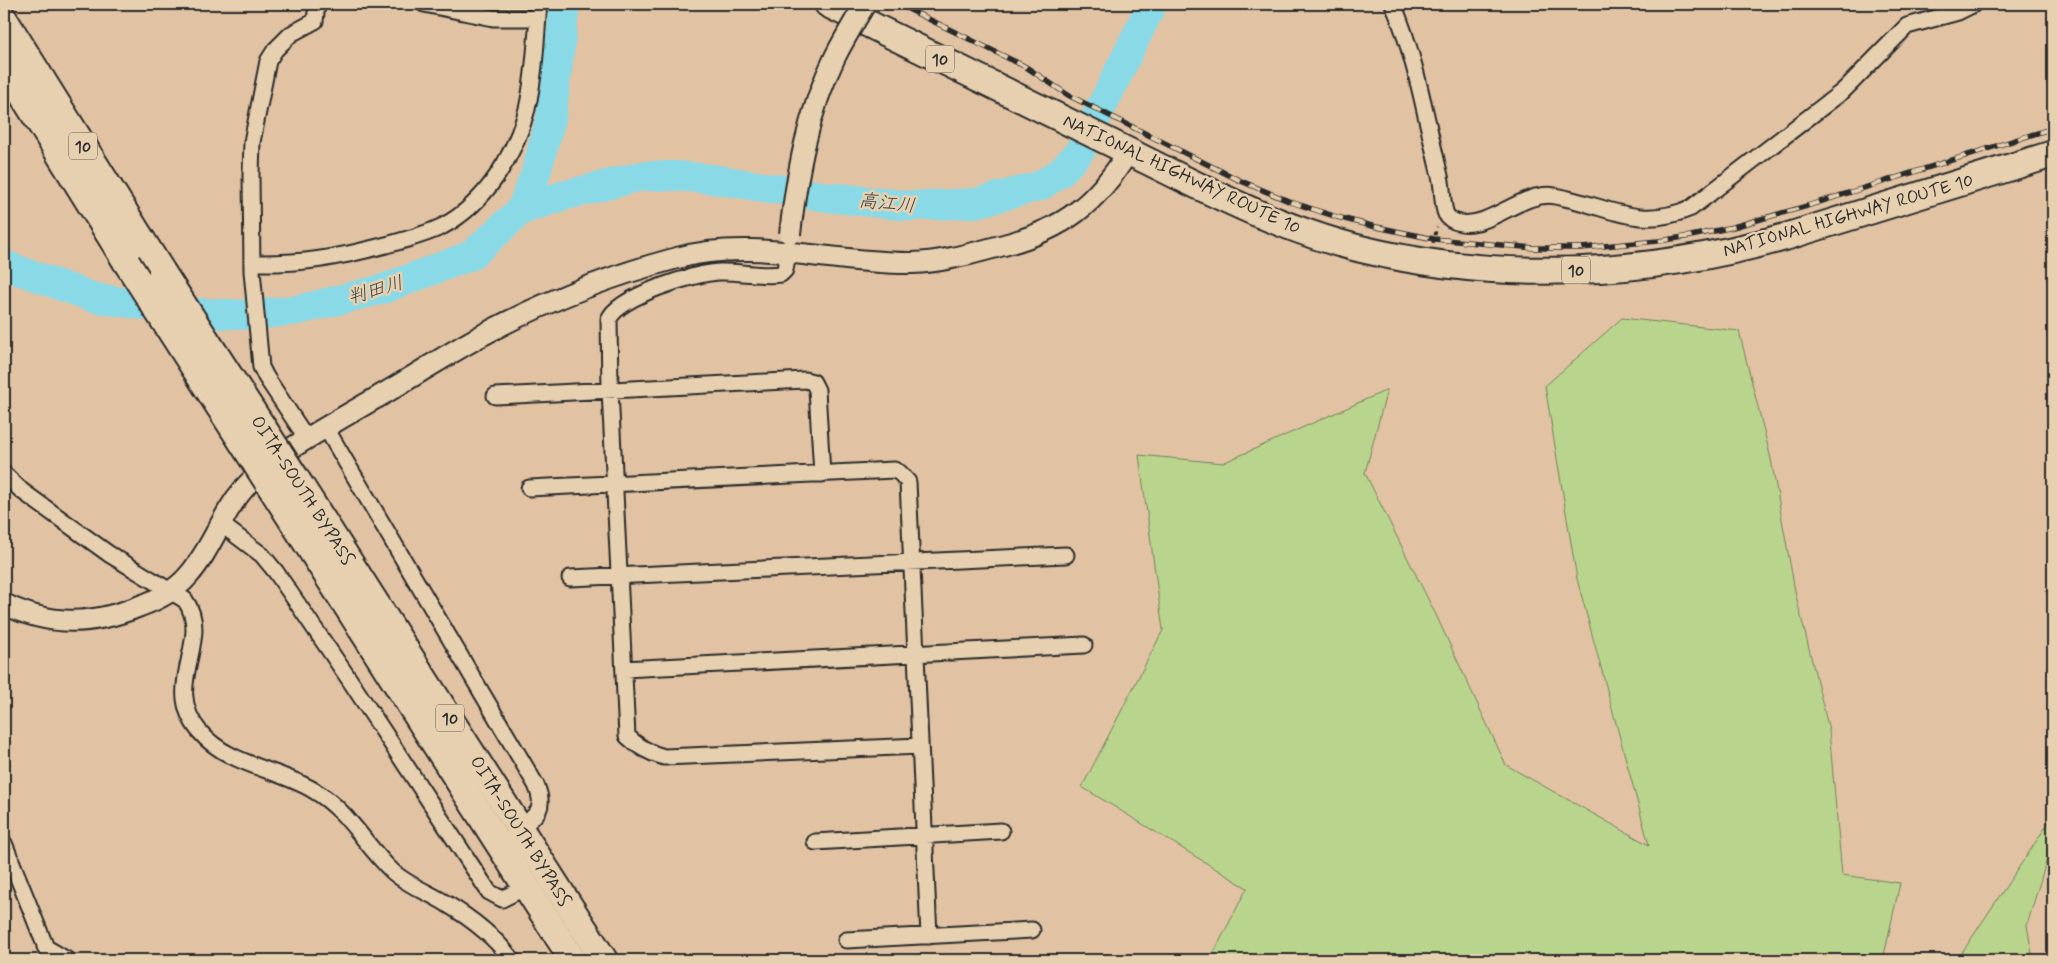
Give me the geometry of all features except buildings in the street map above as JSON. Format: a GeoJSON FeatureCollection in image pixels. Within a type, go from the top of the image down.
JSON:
{"type":"FeatureCollection","features":[{"type":"Feature","properties":{"kind":"highway","name":"NATIONAL HIGHWAY ROUTE 10"},"geometry":{"type":"LineString","coordinates":[[828,4],[1194,184],[1301,230],[1359,249],[1430,263],[1518,271],[1557,271],[1610,269],[1693,258],[1785,237],[2053,154]]}},
{"type":"Feature","properties":{"kind":"highway","name":"OITA-SOUTH BYPASS"},"geometry":{"type":"LineString","coordinates":[[4,19],[162,272],[604,960]]}},
{"type":"Feature","properties":{"kind":"highway","name":"OITA-SOUTH BYPASS"},"geometry":{"type":"LineString","coordinates":[[4,65],[127,263],[573,960]]}},
{"type":"Feature","properties":{"kind":"street"},"geometry":{"type":"LineString","coordinates":[[307,439],[266,377],[259,354],[252,267],[252,142],[261,102],[262,83],[268,61],[275,50],[291,34],[315,20],[317,4]]}},
{"type":"Feature","properties":{"kind":"street"},"geometry":{"type":"LineString","coordinates":[[252,267],[344,256],[414,237],[443,226],[467,210],[486,191],[516,139],[527,109],[539,11],[493,18],[424,4]]}},
{"type":"Feature","properties":{"kind":"street"},"geometry":{"type":"LineString","coordinates":[[865,4],[835,58],[817,103],[801,160],[785,270],[781,274],[728,272],[706,274],[665,285],[620,305],[612,314],[608,326],[627,736],[637,746],[652,754],[664,757],[920,746]]}},
{"type":"Feature","properties":{"kind":"street"},"geometry":{"type":"LineString","coordinates":[[1393,4],[1410,51],[1442,183],[1443,208],[1445,213],[1454,221],[1470,223],[1546,195],[1568,199],[1631,217],[1659,218],[1676,214],[1701,202],[1843,91],[1907,26],[1956,8],[1974,4]]}},
{"type":"Feature","properties":{"kind":"street"},"geometry":{"type":"LineString","coordinates":[[4,604],[60,621],[89,620],[121,614],[146,604],[172,590],[188,576],[235,500],[255,476],[276,458],[491,331],[577,291],[655,264],[705,252],[789,243],[876,261],[917,263],[959,257],[1024,240],[1055,227],[1073,216],[1110,180],[1118,146]]}},
{"type":"Feature","properties":{"kind":"street"},"geometry":{"type":"LineString","coordinates":[[495,396],[805,380],[813,382],[817,390],[822,474]]}},
{"type":"Feature","properties":{"kind":"street"},"geometry":{"type":"LineString","coordinates":[[326,428],[536,785],[541,796],[541,804],[534,817],[520,828]]}},
{"type":"Feature","properties":{"kind":"street"},"geometry":{"type":"LineString","coordinates":[[529,488],[894,470],[908,482],[929,936]]}},
{"type":"Feature","properties":{"kind":"street"},"geometry":{"type":"LineString","coordinates":[[4,474],[22,491],[109,554],[172,590],[185,600],[192,609],[195,631],[184,686],[187,709],[199,732],[219,749],[307,787],[326,798],[346,815],[392,871],[448,904],[488,933],[512,960]]}},
{"type":"Feature","properties":{"kind":"street"},"geometry":{"type":"LineString","coordinates":[[221,524],[262,555],[276,572],[489,892],[502,899],[526,887]]}},
{"type":"Feature","properties":{"kind":"street"},"geometry":{"type":"LineString","coordinates":[[570,578],[1066,555]]}},
{"type":"Feature","properties":{"kind":"street"},"geometry":{"type":"LineString","coordinates":[[624,669],[1084,645]]}},
{"type":"Feature","properties":{"kind":"street"},"geometry":{"type":"LineString","coordinates":[[815,842],[1001,831]]}},
{"type":"Feature","properties":{"kind":"street"},"geometry":{"type":"LineString","coordinates":[[4,843],[48,953],[67,960]]}},
{"type":"Feature","properties":{"kind":"street"},"geometry":{"type":"LineString","coordinates":[[846,940],[1032,930]]}},
{"type":"Feature","properties":{"kind":"path"},"geometry":{"type":"LineString","coordinates":[[1430,263],[1438,223],[1445,213]]}},
{"type":"Feature","properties":{"kind":"green space"},"geometry":{"type":"Polygon","coordinates":[[[1622,318],[1739,331],[1771,459],[1796,596],[1829,730],[1842,875],[1900,883],[1883,960],[1210,960],[1247,888],[1082,787],[1163,630],[1139,455],[1223,463],[1387,390],[1365,473],[1437,617],[1506,765],[1649,845],[1577,579],[1545,386],[1622,318]]]}},
{"type":"Feature","properties":{"kind":"green space"},"geometry":{"type":"Polygon","coordinates":[[[2053,816],[2053,839],[2027,925],[2033,960],[1957,960],[2053,816]]]}},
{"type":"Feature","properties":{"kind":"waterway","name":"判田川"},"geometry":{"type":"LineString","coordinates":[[4,265],[95,298],[199,313],[251,315],[298,310],[383,289],[472,255],[521,210],[535,176],[551,118],[565,4]]}},
{"type":"Feature","properties":{"kind":"waterway","name":"高江川"},"geometry":{"type":"LineString","coordinates":[[521,210],[562,196],[642,176],[712,179],[827,197],[910,206],[976,203],[1040,186],[1061,172],[1080,151],[1152,4]]}},
{"type":"Feature","properties":{"kind":"railway"},"geometry":{"type":"LineString","coordinates":[[898,4],[1026,67],[1068,95],[1241,181],[1291,202],[1337,217],[1434,239],[1534,248],[1581,248],[1691,236],[1733,227],[1807,206],[2053,128]]}}]}
